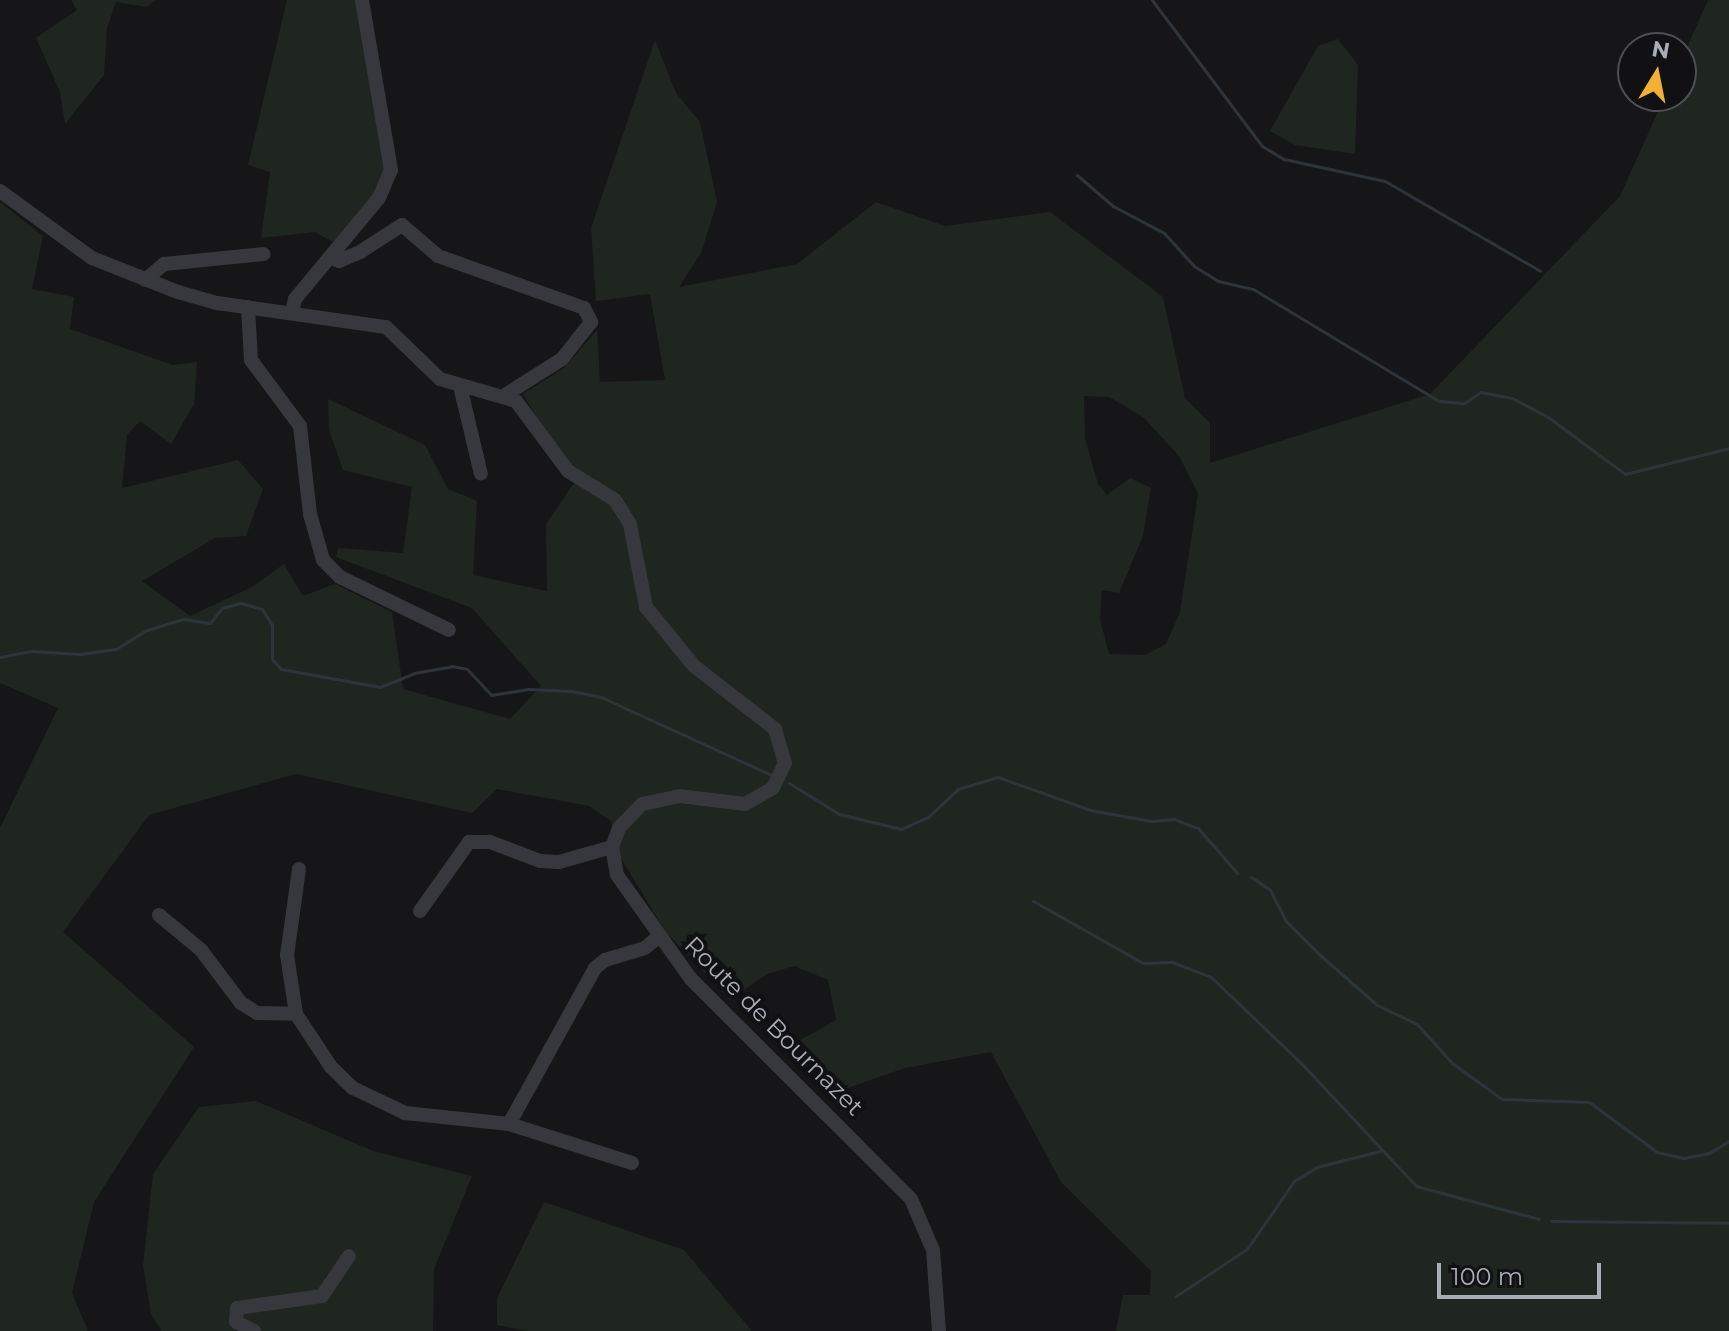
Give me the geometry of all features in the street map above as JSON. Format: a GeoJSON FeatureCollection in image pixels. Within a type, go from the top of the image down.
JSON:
{"type":"FeatureCollection","features":[{"type":"Feature","properties":{"kind":"street"},"geometry":{"type":"LineString","coordinates":[[292,312],[295,299],[379,198],[391,170],[362,0]]}},
{"type":"Feature","properties":{"kind":"street"},"geometry":{"type":"LineString","coordinates":[[0,191],[55,235],[145,280],[203,300],[386,327],[440,379],[505,395],[529,414],[568,471],[615,500],[630,524],[646,607],[694,666],[775,729],[784,747],[781,777],[773,788],[745,804],[680,796],[642,804],[619,828],[612,847],[559,862],[540,861],[490,842],[469,842],[420,911]]}},
{"type":"Feature","properties":{"kind":"street"},"geometry":{"type":"LineString","coordinates":[[332,258],[339,261],[360,252],[402,225],[426,249],[584,308],[591,316],[562,359],[505,395]]}},
{"type":"Feature","properties":{"kind":"street"},"geometry":{"type":"LineString","coordinates":[[145,280],[164,264],[264,254]]}},
{"type":"Feature","properties":{"kind":"street"},"geometry":{"type":"LineString","coordinates":[[248,307],[251,360],[300,426],[310,514],[323,560],[340,577],[449,630]]}},
{"type":"Feature","properties":{"kind":"street"},"geometry":{"type":"LineString","coordinates":[[460,386],[481,474]]}},
{"type":"Feature","properties":{"kind":"street","name":"Route de Bournazet"},"geometry":{"type":"LineString","coordinates":[[612,847],[617,875],[657,938],[723,1012],[911,1199],[933,1250],[939,1331]]}},
{"type":"Feature","properties":{"kind":"street"},"geometry":{"type":"LineString","coordinates":[[299,869],[287,955],[296,1014],[331,1067],[378,1103],[425,1116],[509,1124],[632,1163]]}},
{"type":"Feature","properties":{"kind":"street"},"geometry":{"type":"LineString","coordinates":[[159,915],[201,950],[241,1003],[257,1013],[296,1014]]}},
{"type":"Feature","properties":{"kind":"street"},"geometry":{"type":"LineString","coordinates":[[509,1124],[595,968],[605,960],[645,948],[657,938]]}},
{"type":"Feature","properties":{"kind":"street"},"geometry":{"type":"LineString","coordinates":[[254,1331],[236,1322],[237,1308],[322,1296],[349,1256]]}},
{"type":"Feature","properties":{"kind":"shaded area"},"geometry":{"type":"Polygon","coordinates":[[[71,0],[156,0],[147,7],[116,2],[107,28],[104,75],[65,124],[60,92],[36,38],[77,10],[71,0]]]}},
{"type":"Feature","properties":{"kind":"shaded area"},"geometry":{"type":"Polygon","coordinates":[[[287,0],[358,0],[386,142],[385,180],[345,235],[333,242],[315,232],[261,238],[270,172],[248,165],[287,0]]]}},
{"type":"Feature","properties":{"kind":"shaded area"},"geometry":{"type":"Polygon","coordinates":[[[1708,0],[1729,0],[1729,1331],[1116,1331],[1123,1295],[1150,1295],[1151,1271],[1061,1182],[991,1052],[905,1068],[831,1094],[788,1047],[836,1020],[828,980],[794,966],[767,974],[730,1000],[665,931],[618,853],[611,821],[589,806],[497,789],[472,813],[296,774],[149,815],[63,932],[194,1047],[94,1202],[72,1293],[88,1331],[0,1331],[0,828],[58,708],[0,683],[0,202],[43,236],[32,289],[74,297],[70,329],[173,365],[197,362],[194,404],[171,444],[140,421],[127,435],[122,488],[238,460],[263,489],[246,536],[215,538],[142,581],[190,616],[252,587],[284,564],[303,596],[335,584],[392,612],[403,689],[510,719],[541,686],[472,608],[336,557],[338,548],[403,553],[412,487],[343,470],[329,430],[328,399],[425,445],[448,489],[477,501],[473,575],[547,591],[546,524],[574,483],[523,394],[564,368],[597,330],[600,382],[665,380],[650,294],[596,301],[591,228],[655,40],[676,93],[700,122],[717,202],[701,253],[679,287],[797,264],[876,202],[945,226],[1050,212],[1163,297],[1185,398],[1210,423],[1210,463],[1430,394],[1620,196],[1658,112],[1697,112],[1697,32],[1694,32],[1708,0]],[[1084,396],[1085,438],[1098,484],[1107,495],[1130,478],[1151,488],[1143,536],[1119,593],[1102,590],[1100,619],[1109,654],[1145,655],[1166,644],[1180,612],[1198,494],[1179,456],[1143,417],[1109,397],[1084,396]]]}},
{"type":"Feature","properties":{"kind":"shaded area"},"geometry":{"type":"Polygon","coordinates":[[[1338,39],[1358,65],[1355,154],[1295,145],[1270,131],[1318,46],[1338,39]]]}},
{"type":"Feature","properties":{"kind":"shaded area"},"geometry":{"type":"Polygon","coordinates":[[[256,1101],[373,1151],[472,1176],[434,1269],[433,1331],[162,1331],[151,1314],[143,1265],[153,1174],[199,1107],[256,1101]]]}},
{"type":"Feature","properties":{"kind":"shaded area"},"geometry":{"type":"Polygon","coordinates":[[[544,1202],[684,1250],[752,1331],[528,1331],[497,1325],[497,1298],[544,1202]]]}},
{"type":"Feature","properties":{"kind":"waterway"},"geometry":{"type":"LineString","coordinates":[[1152,0],[1262,146],[1284,159],[1385,181],[1540,271]]}},
{"type":"Feature","properties":{"kind":"waterway"},"geometry":{"type":"LineString","coordinates":[[1077,175],[1113,206],[1164,233],[1194,266],[1218,281],[1253,289],[1439,401],[1464,403],[1481,392],[1512,398],[1548,417],[1625,474],[1729,448]]}},
{"type":"Feature","properties":{"kind":"waterway"},"geometry":{"type":"LineString","coordinates":[[0,657],[31,651],[80,654],[116,649],[147,630],[184,619],[210,623],[222,608],[241,603],[262,609],[272,625],[272,659],[281,669],[380,687],[414,673],[452,666],[467,669],[491,695],[528,689],[571,691],[601,697],[771,775]]}},
{"type":"Feature","properties":{"kind":"waterway"},"geometry":{"type":"LineString","coordinates":[[789,783],[839,814],[901,829],[928,817],[958,789],[998,777],[1090,810],[1151,821],[1174,819],[1198,828],[1237,873]]}},
{"type":"Feature","properties":{"kind":"waterway"},"geometry":{"type":"LineString","coordinates":[[1251,877],[1270,890],[1286,921],[1321,956],[1377,1005],[1417,1024],[1452,1063],[1502,1099],[1589,1102],[1657,1152],[1684,1158],[1709,1153],[1729,1141]]}},
{"type":"Feature","properties":{"kind":"waterway"},"geometry":{"type":"LineString","coordinates":[[1033,901],[1143,963],[1172,962],[1211,977],[1302,1064],[1416,1186],[1539,1219]]}},
{"type":"Feature","properties":{"kind":"waterway"},"geometry":{"type":"LineString","coordinates":[[1176,1296],[1247,1249],[1294,1181],[1317,1167],[1380,1151]]}},
{"type":"Feature","properties":{"kind":"waterway"},"geometry":{"type":"LineString","coordinates":[[1551,1221],[1729,1223]]}}]}
